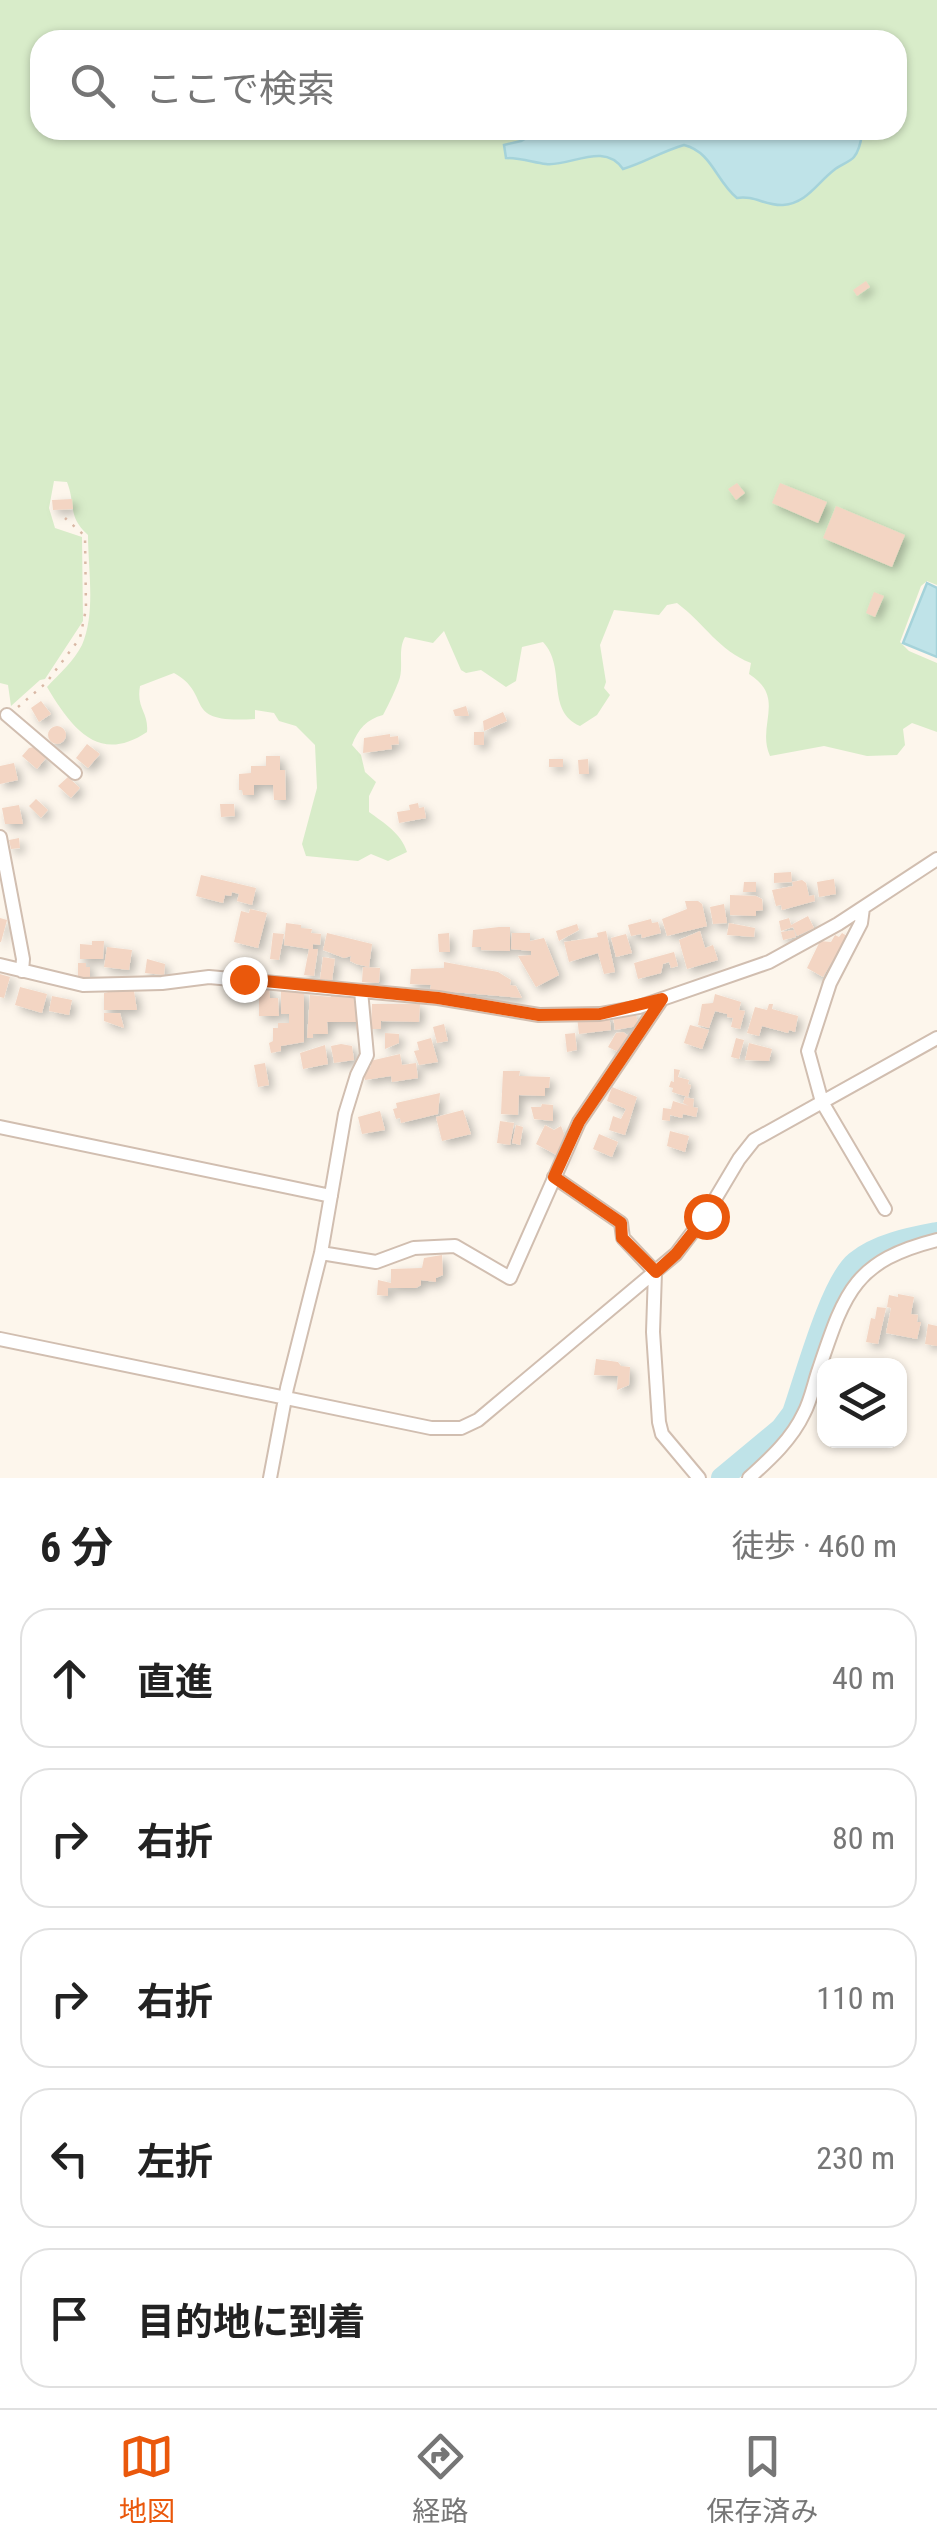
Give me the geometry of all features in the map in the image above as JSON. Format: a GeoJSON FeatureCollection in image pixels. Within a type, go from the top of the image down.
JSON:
{"type":"FeatureCollection","features":[{"type":"Feature","properties":{"kind":"street"},"geometry":{"type":"LineString","coordinates":[[7,715],[75,773]]}},
{"type":"Feature","properties":{"kind":"street"},"geometry":{"type":"LineString","coordinates":[[0,837],[22,971]]}},
{"type":"Feature","properties":{"kind":"street"},"geometry":{"type":"LineString","coordinates":[[0,965],[69,983],[98,986],[209,976],[438,998],[539,1015],[600,1014],[662,999],[769,962],[863,908],[937,859]]}},
{"type":"Feature","properties":{"kind":"street"},"geometry":{"type":"LineString","coordinates":[[863,908],[861,924],[830,984],[808,1051],[822,1102],[885,1209]]}},
{"type":"Feature","properties":{"kind":"street"},"geometry":{"type":"LineString","coordinates":[[270,1478],[321,1253],[345,1114],[356,1075],[367,1055],[360,990]]}},
{"type":"Feature","properties":{"kind":"street"},"geometry":{"type":"LineString","coordinates":[[321,1253],[376,1262],[414,1248],[455,1246],[510,1278],[579,1122],[662,999]]}},
{"type":"Feature","properties":{"kind":"street"},"geometry":{"type":"LineString","coordinates":[[0,1339],[431,1428],[461,1428],[478,1420],[676,1254],[706,1216],[738,1159],[754,1140],[937,1038]]}},
{"type":"Feature","properties":{"kind":"street"},"geometry":{"type":"LineString","coordinates":[[0,1127],[331,1196]]}},
{"type":"Feature","properties":{"kind":"street"},"geometry":{"type":"LineString","coordinates":[[554,1177],[621,1223],[622,1238],[656,1272],[653,1332],[659,1422],[662,1434],[695,1474]]}},
{"type":"Feature","properties":{"kind":"street"},"geometry":{"type":"LineString","coordinates":[[749,1478],[778,1452],[804,1414],[849,1292],[870,1267],[900,1250],[937,1240]]}},
{"type":"Feature","properties":{"kind":"path"},"geometry":{"type":"LineString","coordinates":[[7,715],[63,664],[86,622],[85,536],[65,518]]}},
{"type":"Feature","properties":{"kind":"green space"},"geometry":{"type":"Polygon","coordinates":[[[0,0],[937,0],[937,585],[927,581],[921,586],[900,642],[909,651],[937,663],[937,732],[912,723],[903,729],[905,745],[897,755],[867,756],[824,746],[770,756],[766,733],[769,702],[760,683],[749,674],[751,663],[721,644],[677,603],[667,605],[659,615],[614,610],[600,645],[604,688],[610,695],[597,715],[580,726],[563,710],[554,664],[543,642],[522,647],[516,681],[506,687],[481,670],[461,670],[444,631],[433,643],[405,637],[400,677],[387,707],[383,715],[364,726],[352,745],[361,755],[365,772],[376,782],[369,796],[369,812],[396,834],[407,852],[388,861],[371,854],[358,861],[306,856],[302,844],[317,788],[315,745],[296,726],[279,721],[274,713],[255,710],[255,719],[216,717],[207,713],[186,682],[174,673],[140,686],[147,732],[114,745],[88,737],[56,702],[47,687],[82,645],[89,619],[90,591],[88,535],[74,516],[67,482],[54,481],[49,508],[55,528],[82,537],[83,621],[45,679],[11,706],[8,685],[0,683],[0,0]]]}},
{"type":"Feature","properties":{"kind":"water"},"geometry":{"type":"Polygon","coordinates":[[[860,140],[852,159],[805,196],[783,205],[737,198],[708,160],[684,145],[623,169],[615,161],[597,156],[555,164],[506,158],[504,145],[521,141],[860,140]]]}},
{"type":"Feature","properties":{"kind":"water"},"geometry":{"type":"Polygon","coordinates":[[[927,583],[937,588],[937,657],[903,643],[927,583]]]}},
{"type":"Feature","properties":{"kind":"building"},"geometry":{"type":"Polygon","coordinates":[[[866,281],[870,287],[857,296],[853,290],[866,281]]]}},
{"type":"Feature","properties":{"kind":"building"},"geometry":{"type":"Polygon","coordinates":[[[737,483],[745,493],[736,500],[728,489],[737,483]]]}},
{"type":"Feature","properties":{"kind":"building"},"geometry":{"type":"Polygon","coordinates":[[[780,483],[827,502],[818,523],[772,503],[780,483]]]}},
{"type":"Feature","properties":{"kind":"building"},"geometry":{"type":"Polygon","coordinates":[[[72,499],[73,509],[53,510],[52,500],[72,499]]]}},
{"type":"Feature","properties":{"kind":"building"},"geometry":{"type":"Polygon","coordinates":[[[836,506],[905,535],[892,567],[823,538],[836,506]]]}},
{"type":"Feature","properties":{"kind":"building"},"geometry":{"type":"Polygon","coordinates":[[[874,592],[884,596],[875,617],[866,613],[874,592]]]}},
{"type":"Feature","properties":{"kind":"building"},"geometry":{"type":"Polygon","coordinates":[[[41,701],[51,714],[39,722],[31,708],[41,701]]]}},
{"type":"Feature","properties":{"kind":"building"},"geometry":{"type":"Polygon","coordinates":[[[466,706],[469,716],[455,716],[453,710],[466,706]]]}},
{"type":"Feature","properties":{"kind":"building"},"geometry":{"type":"Polygon","coordinates":[[[503,712],[507,721],[484,731],[483,721],[503,712]]]}},
{"type":"Feature","properties":{"kind":"building"},"geometry":{"type":"Polygon","coordinates":[[[57,726],[66,735],[57,744],[48,735],[57,726]]]}},
{"type":"Feature","properties":{"kind":"building"},"geometry":{"type":"Polygon","coordinates":[[[474,732],[484,732],[484,745],[474,745],[474,732]]]}},
{"type":"Feature","properties":{"kind":"building"},"geometry":{"type":"Polygon","coordinates":[[[398,736],[399,744],[391,745],[392,749],[363,753],[364,738],[398,736]]]}},
{"type":"Feature","properties":{"kind":"building"},"geometry":{"type":"Polygon","coordinates":[[[87,744],[100,754],[88,768],[76,758],[87,744]]]}},
{"type":"Feature","properties":{"kind":"building"},"geometry":{"type":"Polygon","coordinates":[[[34,747],[46,758],[37,769],[22,756],[34,747]]]}},
{"type":"Feature","properties":{"kind":"building"},"geometry":{"type":"Polygon","coordinates":[[[266,756],[280,756],[280,770],[285,770],[286,800],[274,800],[273,785],[254,785],[254,795],[243,795],[239,790],[239,774],[251,773],[251,766],[266,766],[266,756]]]}},
{"type":"Feature","properties":{"kind":"building"},"geometry":{"type":"Polygon","coordinates":[[[549,759],[563,759],[563,767],[549,767],[549,759]]]}},
{"type":"Feature","properties":{"kind":"building"},"geometry":{"type":"Polygon","coordinates":[[[588,759],[589,774],[579,774],[578,760],[588,759]]]}},
{"type":"Feature","properties":{"kind":"building"},"geometry":{"type":"Polygon","coordinates":[[[14,763],[18,780],[0,784],[0,766],[14,763]]]}},
{"type":"Feature","properties":{"kind":"building"},"geometry":{"type":"Polygon","coordinates":[[[68,777],[80,788],[71,798],[58,786],[68,777]]]}},
{"type":"Feature","properties":{"kind":"building"},"geometry":{"type":"Polygon","coordinates":[[[36,799],[48,810],[41,818],[29,806],[36,799]]]}},
{"type":"Feature","properties":{"kind":"building"},"geometry":{"type":"Polygon","coordinates":[[[418,803],[419,808],[424,807],[426,818],[399,823],[397,812],[410,810],[409,805],[418,803]]]}},
{"type":"Feature","properties":{"kind":"building"},"geometry":{"type":"Polygon","coordinates":[[[220,804],[234,804],[235,816],[221,817],[220,804]]]}},
{"type":"Feature","properties":{"kind":"building"},"geometry":{"type":"Polygon","coordinates":[[[19,805],[23,824],[5,824],[2,808],[19,805]]]}},
{"type":"Feature","properties":{"kind":"building"},"geometry":{"type":"Polygon","coordinates":[[[19,838],[20,848],[11,849],[9,840],[19,838]]]}},
{"type":"Feature","properties":{"kind":"building"},"geometry":{"type":"Polygon","coordinates":[[[791,872],[792,882],[774,883],[774,873],[791,872]]]}},
{"type":"Feature","properties":{"kind":"building"},"geometry":{"type":"Polygon","coordinates":[[[201,875],[256,888],[252,905],[237,901],[239,894],[232,892],[231,896],[225,895],[223,903],[196,896],[201,875]]]}},
{"type":"Feature","properties":{"kind":"building"},"geometry":{"type":"Polygon","coordinates":[[[834,879],[836,894],[819,897],[817,882],[834,879]]]}},
{"type":"Feature","properties":{"kind":"building"},"geometry":{"type":"Polygon","coordinates":[[[802,880],[815,901],[782,910],[781,905],[776,906],[772,890],[802,880]]]}},
{"type":"Feature","properties":{"kind":"building"},"geometry":{"type":"Polygon","coordinates":[[[744,882],[756,882],[756,892],[743,892],[744,882]]]}},
{"type":"Feature","properties":{"kind":"building"},"geometry":{"type":"Polygon","coordinates":[[[730,895],[756,896],[762,899],[763,910],[756,911],[756,916],[730,915],[730,895]]]}},
{"type":"Feature","properties":{"kind":"building"},"geometry":{"type":"Polygon","coordinates":[[[685,901],[702,904],[707,926],[667,936],[662,919],[687,909],[685,901]]]}},
{"type":"Feature","properties":{"kind":"building"},"geometry":{"type":"Polygon","coordinates":[[[724,904],[727,923],[713,924],[710,907],[724,904]]]}},
{"type":"Feature","properties":{"kind":"building"},"geometry":{"type":"Polygon","coordinates":[[[250,909],[267,913],[258,948],[234,942],[241,911],[249,913],[250,909]]]}},
{"type":"Feature","properties":{"kind":"building"},"geometry":{"type":"Polygon","coordinates":[[[808,916],[814,928],[797,936],[793,927],[781,931],[779,921],[789,918],[791,925],[808,916]]]}},
{"type":"Feature","properties":{"kind":"building"},"geometry":{"type":"Polygon","coordinates":[[[0,918],[7,920],[1,942],[0,942],[0,918]]]}},
{"type":"Feature","properties":{"kind":"building"},"geometry":{"type":"Polygon","coordinates":[[[651,919],[652,923],[658,922],[661,933],[642,938],[641,934],[631,936],[628,925],[651,919]]]}},
{"type":"Feature","properties":{"kind":"building"},"geometry":{"type":"Polygon","coordinates":[[[286,923],[321,934],[320,945],[313,944],[313,949],[318,949],[314,976],[304,975],[309,949],[284,945],[286,923]]]}},
{"type":"Feature","properties":{"kind":"building"},"geometry":{"type":"Polygon","coordinates":[[[729,923],[755,928],[754,937],[727,935],[729,923]]]}},
{"type":"Feature","properties":{"kind":"building"},"geometry":{"type":"Polygon","coordinates":[[[577,924],[579,930],[559,941],[556,931],[577,924]]]}},
{"type":"Feature","properties":{"kind":"building"},"geometry":{"type":"Polygon","coordinates":[[[510,927],[510,951],[472,947],[473,930],[510,927]]]}},
{"type":"Feature","properties":{"kind":"building"},"geometry":{"type":"Polygon","coordinates":[[[794,930],[796,937],[783,940],[781,932],[794,930]]]}},
{"type":"Feature","properties":{"kind":"building"},"geometry":{"type":"Polygon","coordinates":[[[606,931],[615,972],[604,974],[598,953],[569,962],[564,942],[598,937],[597,933],[606,931]]]}},
{"type":"Feature","properties":{"kind":"building"},"geometry":{"type":"Polygon","coordinates":[[[700,931],[705,948],[713,945],[718,960],[687,969],[679,940],[700,931]]]}},
{"type":"Feature","properties":{"kind":"building"},"geometry":{"type":"Polygon","coordinates":[[[273,933],[284,934],[279,960],[270,959],[273,933]]]}},
{"type":"Feature","properties":{"kind":"building"},"geometry":{"type":"Polygon","coordinates":[[[327,933],[372,944],[369,967],[350,961],[351,956],[344,958],[323,950],[327,933]]]}},
{"type":"Feature","properties":{"kind":"building"},"geometry":{"type":"Polygon","coordinates":[[[449,933],[450,952],[439,952],[438,934],[449,933]]]}},
{"type":"Feature","properties":{"kind":"building"},"geometry":{"type":"Polygon","coordinates":[[[512,933],[530,933],[530,941],[544,938],[559,975],[536,987],[518,956],[531,955],[531,951],[511,949],[512,933]]]}},
{"type":"Feature","properties":{"kind":"building"},"geometry":{"type":"Polygon","coordinates":[[[842,933],[847,936],[823,977],[807,968],[820,941],[831,942],[842,933]]]}},
{"type":"Feature","properties":{"kind":"building"},"geometry":{"type":"Polygon","coordinates":[[[626,934],[632,953],[616,957],[611,938],[626,934]]]}},
{"type":"Feature","properties":{"kind":"building"},"geometry":{"type":"Polygon","coordinates":[[[92,941],[104,941],[103,959],[80,959],[80,944],[92,945],[92,941]]]}},
{"type":"Feature","properties":{"kind":"building"},"geometry":{"type":"Polygon","coordinates":[[[107,947],[132,950],[129,970],[104,967],[107,947]]]}},
{"type":"Feature","properties":{"kind":"building"},"geometry":{"type":"Polygon","coordinates":[[[674,952],[678,966],[671,968],[669,962],[663,964],[661,973],[638,979],[634,963],[674,952]]]}},
{"type":"Feature","properties":{"kind":"building"},"geometry":{"type":"Polygon","coordinates":[[[323,957],[335,959],[332,980],[320,979],[323,957]]]}},
{"type":"Feature","properties":{"kind":"building"},"geometry":{"type":"Polygon","coordinates":[[[147,959],[165,964],[164,975],[145,973],[147,959]]]}},
{"type":"Feature","properties":{"kind":"building"},"geometry":{"type":"Polygon","coordinates":[[[444,962],[498,972],[511,980],[510,985],[516,986],[522,998],[430,990],[431,985],[410,984],[411,969],[444,968],[444,962]]]}},
{"type":"Feature","properties":{"kind":"building"},"geometry":{"type":"Polygon","coordinates":[[[78,963],[90,967],[90,977],[78,977],[78,963]]]}},
{"type":"Feature","properties":{"kind":"building"},"geometry":{"type":"Polygon","coordinates":[[[363,967],[380,968],[379,983],[362,982],[363,967]]]}},
{"type":"Feature","properties":{"kind":"building"},"geometry":{"type":"Polygon","coordinates":[[[0,974],[10,977],[4,998],[0,997],[0,974]]]}},
{"type":"Feature","properties":{"kind":"building"},"geometry":{"type":"Polygon","coordinates":[[[269,986],[270,998],[278,998],[279,1016],[259,1016],[259,987],[269,986]]]}},
{"type":"Feature","properties":{"kind":"building"},"geometry":{"type":"Polygon","coordinates":[[[20,987],[47,994],[42,1013],[15,1005],[20,987]]]}},
{"type":"Feature","properties":{"kind":"building"},"geometry":{"type":"Polygon","coordinates":[[[134,991],[137,1010],[104,1010],[104,993],[134,991]]]}},
{"type":"Feature","properties":{"kind":"building"},"geometry":{"type":"Polygon","coordinates":[[[281,991],[304,991],[304,1042],[281,1046],[281,1051],[271,1053],[273,1028],[278,1028],[278,1023],[289,1023],[289,1014],[281,1014],[281,991]]]}},
{"type":"Feature","properties":{"kind":"building"},"geometry":{"type":"Polygon","coordinates":[[[331,993],[355,996],[355,1002],[360,1002],[361,1028],[356,1028],[356,1022],[327,1022],[328,1034],[307,1038],[310,995],[331,997],[331,993]]]}},
{"type":"Feature","properties":{"kind":"building"},"geometry":{"type":"Polygon","coordinates":[[[715,994],[741,1002],[739,1010],[745,1011],[740,1029],[731,1027],[733,1018],[715,1011],[709,1028],[698,1025],[702,1004],[713,1003],[715,994]]]}},
{"type":"Feature","properties":{"kind":"building"},"geometry":{"type":"Polygon","coordinates":[[[52,996],[72,1000],[69,1015],[49,1011],[52,996]]]}},
{"type":"Feature","properties":{"kind":"building"},"geometry":{"type":"Polygon","coordinates":[[[372,1004],[420,1004],[419,1022],[381,1021],[381,1029],[371,1029],[372,1004]]]}},
{"type":"Feature","properties":{"kind":"building"},"geometry":{"type":"Polygon","coordinates":[[[773,1004],[772,1009],[798,1016],[795,1032],[762,1026],[759,1036],[747,1033],[755,1007],[767,1010],[773,1004]]]}},
{"type":"Feature","properties":{"kind":"building"},"geometry":{"type":"Polygon","coordinates":[[[636,1012],[638,1026],[615,1030],[613,1016],[636,1012]]]}},
{"type":"Feature","properties":{"kind":"building"},"geometry":{"type":"Polygon","coordinates":[[[104,1013],[120,1013],[124,1028],[104,1021],[104,1013]]]}},
{"type":"Feature","properties":{"kind":"building"},"geometry":{"type":"Polygon","coordinates":[[[609,1014],[611,1030],[579,1034],[577,1017],[609,1014]]]}},
{"type":"Feature","properties":{"kind":"building"},"geometry":{"type":"Polygon","coordinates":[[[444,1024],[448,1041],[437,1043],[433,1027],[444,1024]]]}},
{"type":"Feature","properties":{"kind":"building"},"geometry":{"type":"Polygon","coordinates":[[[690,1025],[709,1030],[702,1049],[684,1043],[690,1025]]]}},
{"type":"Feature","properties":{"kind":"building"},"geometry":{"type":"Polygon","coordinates":[[[385,1033],[399,1034],[399,1043],[385,1049],[385,1033]]]}},
{"type":"Feature","properties":{"kind":"building"},"geometry":{"type":"Polygon","coordinates":[[[575,1033],[577,1050],[567,1052],[565,1034],[575,1033]]]}},
{"type":"Feature","properties":{"kind":"building"},"geometry":{"type":"Polygon","coordinates":[[[616,1033],[630,1037],[620,1053],[608,1047],[616,1033]]]}},
{"type":"Feature","properties":{"kind":"building"},"geometry":{"type":"Polygon","coordinates":[[[431,1038],[438,1062],[419,1065],[414,1051],[419,1050],[417,1042],[431,1038]]]}},
{"type":"Feature","properties":{"kind":"building"},"geometry":{"type":"Polygon","coordinates":[[[736,1038],[744,1040],[739,1059],[731,1057],[736,1038]]]}},
{"type":"Feature","properties":{"kind":"building"},"geometry":{"type":"Polygon","coordinates":[[[749,1043],[772,1049],[769,1061],[745,1060],[749,1043]]]}},
{"type":"Feature","properties":{"kind":"building"},"geometry":{"type":"Polygon","coordinates":[[[325,1045],[328,1064],[303,1069],[300,1053],[325,1045]]]}},
{"type":"Feature","properties":{"kind":"building"},"geometry":{"type":"Polygon","coordinates":[[[331,1046],[352,1046],[354,1060],[334,1063],[331,1046]]]}},
{"type":"Feature","properties":{"kind":"building"},"geometry":{"type":"Polygon","coordinates":[[[400,1054],[402,1065],[416,1063],[418,1078],[392,1082],[391,1076],[365,1080],[363,1071],[371,1066],[370,1061],[400,1054]]]}},
{"type":"Feature","properties":{"kind":"building"},"geometry":{"type":"Polygon","coordinates":[[[265,1063],[269,1085],[258,1087],[254,1065],[265,1063]]]}},
{"type":"Feature","properties":{"kind":"building"},"geometry":{"type":"Polygon","coordinates":[[[674,1069],[680,1070],[678,1077],[689,1080],[688,1097],[672,1092],[669,1087],[674,1082],[674,1069]]]}},
{"type":"Feature","properties":{"kind":"building"},"geometry":{"type":"Polygon","coordinates":[[[503,1071],[550,1077],[549,1088],[545,1088],[545,1096],[519,1095],[518,1115],[501,1114],[503,1071]]]}},
{"type":"Feature","properties":{"kind":"building"},"geometry":{"type":"Polygon","coordinates":[[[612,1087],[637,1097],[625,1135],[609,1130],[613,1116],[621,1119],[626,1109],[607,1101],[612,1087]]]}},
{"type":"Feature","properties":{"kind":"building"},"geometry":{"type":"Polygon","coordinates":[[[440,1093],[438,1114],[401,1123],[400,1118],[396,1119],[396,1103],[440,1093]]]}},
{"type":"Feature","properties":{"kind":"building"},"geometry":{"type":"Polygon","coordinates":[[[685,1097],[694,1099],[696,1117],[670,1115],[670,1121],[662,1120],[663,1108],[671,1109],[673,1101],[689,1106],[683,1103],[685,1097]]]}},
{"type":"Feature","properties":{"kind":"building"},"geometry":{"type":"Polygon","coordinates":[[[553,1105],[553,1121],[534,1119],[531,1107],[553,1105]]]}},
{"type":"Feature","properties":{"kind":"building"},"geometry":{"type":"Polygon","coordinates":[[[463,1110],[471,1134],[442,1141],[436,1117],[463,1110]]]}},
{"type":"Feature","properties":{"kind":"building"},"geometry":{"type":"Polygon","coordinates":[[[380,1111],[385,1130],[362,1134],[358,1117],[380,1111]]]}},
{"type":"Feature","properties":{"kind":"building"},"geometry":{"type":"Polygon","coordinates":[[[500,1121],[514,1123],[510,1145],[497,1143],[500,1121]]]}},
{"type":"Feature","properties":{"kind":"building"},"geometry":{"type":"Polygon","coordinates":[[[516,1125],[523,1127],[520,1145],[512,1143],[516,1125]]]}},
{"type":"Feature","properties":{"kind":"building"},"geometry":{"type":"Polygon","coordinates":[[[545,1125],[554,1130],[561,1126],[568,1144],[562,1158],[536,1144],[545,1125]]]}},
{"type":"Feature","properties":{"kind":"building"},"geometry":{"type":"Polygon","coordinates":[[[670,1131],[689,1136],[685,1152],[667,1146],[670,1131]]]}},
{"type":"Feature","properties":{"kind":"building"},"geometry":{"type":"Polygon","coordinates":[[[599,1134],[618,1142],[612,1157],[593,1149],[599,1134]]]}},
{"type":"Feature","properties":{"kind":"building"},"geometry":{"type":"Polygon","coordinates":[[[442,1255],[443,1275],[436,1282],[421,1280],[416,1288],[388,1288],[388,1296],[377,1295],[378,1280],[391,1283],[391,1269],[422,1268],[424,1258],[442,1255]]]}},
{"type":"Feature","properties":{"kind":"building"},"geometry":{"type":"Polygon","coordinates":[[[889,1295],[914,1297],[911,1314],[918,1315],[917,1322],[921,1322],[917,1339],[886,1333],[891,1308],[887,1307],[889,1295]]]}},
{"type":"Feature","properties":{"kind":"building"},"geometry":{"type":"Polygon","coordinates":[[[877,1307],[886,1308],[878,1344],[866,1342],[877,1307]]]}},
{"type":"Feature","properties":{"kind":"building"},"geometry":{"type":"Polygon","coordinates":[[[928,1324],[937,1326],[937,1346],[925,1344],[928,1324]]]}},
{"type":"Feature","properties":{"kind":"building"},"geometry":{"type":"Polygon","coordinates":[[[596,1359],[630,1367],[629,1385],[617,1390],[618,1376],[594,1375],[596,1359]]]}},
{"type":"Feature","properties":{"kind":"waterway"},"geometry":{"type":"LineString","coordinates":[[722,1478],[781,1429],[793,1413],[828,1310],[856,1262],[884,1246],[937,1233]]}},
{"type":"Feature","properties":{"kind":"route"},"geometry":{"type":"LineString","coordinates":[[244,979],[438,998],[539,1015],[600,1014],[662,999],[598,1090],[554,1177],[621,1223],[622,1238],[656,1272],[706,1216]]}}]}
